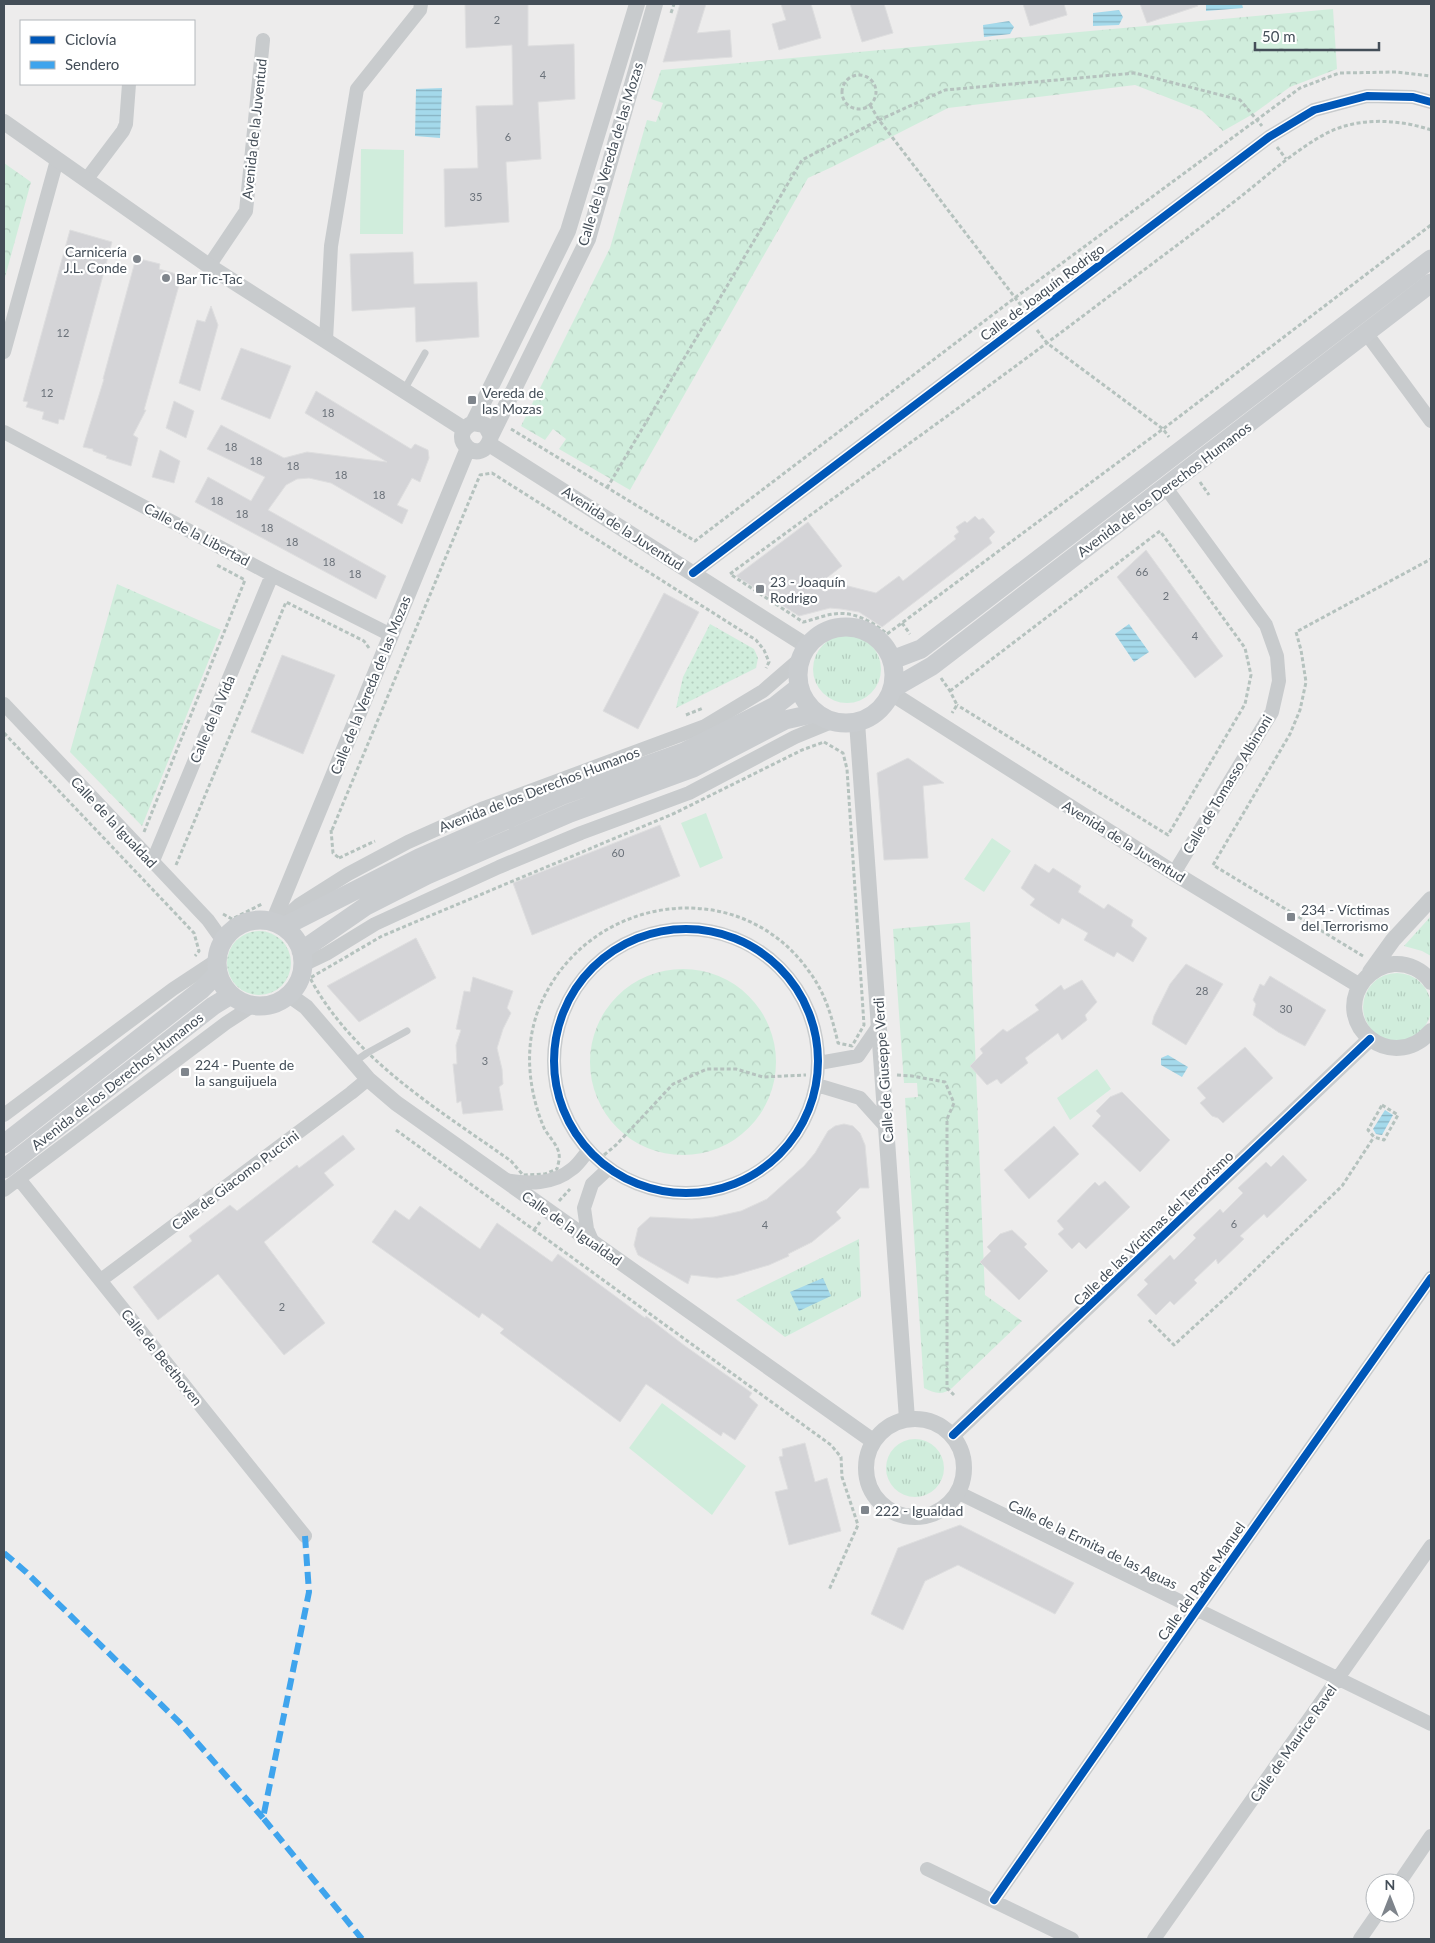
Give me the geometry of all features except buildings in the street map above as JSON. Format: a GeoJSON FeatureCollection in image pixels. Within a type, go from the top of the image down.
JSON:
{"type":"FeatureCollection","features":[{"type":"Feature","properties":{"kind":"main road","name":"Avenida de los Derechos Humanos"},"geometry":{"type":"LineString","coordinates":[[892,660],[921,649],[1431,259]]}},
{"type":"Feature","properties":{"kind":"main road","name":"Avenida de los Derechos Humanos"},"geometry":{"type":"LineString","coordinates":[[892,691],[932,666],[1431,284]]}},
{"type":"Feature","properties":{"kind":"main road"},"geometry":{"type":"LineString","coordinates":[[840,627],[854,627],[866,631],[877,638],[886,648],[892,660],[894,671],[892,691],[877,712],[857,722],[834,722],[816,713],[806,701],[799,687],[798,673],[804,652],[816,637],[828,630],[840,627]]}},
{"type":"Feature","properties":{"kind":"main road","name":"Avenida de los Derechos Humanos"},"geometry":{"type":"LineString","coordinates":[[278,924],[418,858],[563,796],[684,752],[775,706],[799,687]]}},
{"type":"Feature","properties":{"kind":"main road"},"geometry":{"type":"LineString","coordinates":[[302,958],[366,906],[426,875],[570,813],[693,768],[785,720],[816,713]]}},
{"type":"Feature","properties":{"kind":"main road"},"geometry":{"type":"LineString","coordinates":[[257,920],[278,924],[291,933],[302,958],[299,981],[290,995],[272,1005],[252,1006],[244,1004],[225,989],[217,967],[223,941],[232,931],[243,924],[257,920]]}},
{"type":"Feature","properties":{"kind":"main road","name":"Avenida de los Derechos Humanos"},"geometry":{"type":"LineString","coordinates":[[4,1144],[201,990],[217,967]]}},
{"type":"Feature","properties":{"kind":"main road","name":"Avenida de los Derechos Humanos"},"geometry":{"type":"LineString","coordinates":[[12,1174],[213,1006],[231,995]]}},
{"type":"Feature","properties":{"kind":"street"},"geometry":{"type":"LineString","coordinates":[[326,340],[331,246],[356,89],[420,10],[421,4]]}},
{"type":"Feature","properties":{"kind":"street","name":"Calle de la Vereda de las Mozas"},"geometry":{"type":"LineString","coordinates":[[468,426],[568,231],[637,4]]}},
{"type":"Feature","properties":{"kind":"street","name":"Calle de la Vereda de las Mozas"},"geometry":{"type":"LineString","coordinates":[[490,440],[588,238],[655,4]]}},
{"type":"Feature","properties":{"kind":"street","name":"Avenida de la Juventud"},"geometry":{"type":"LineString","coordinates":[[208,266],[246,211],[263,40]]}},
{"type":"Feature","properties":{"kind":"street"},"geometry":{"type":"LineString","coordinates":[[86,180],[123,131],[126,124],[130,85]]}},
{"type":"Feature","properties":{"kind":"street","name":"Calle de Joaquín Rodrigo"},"geometry":{"type":"LineString","coordinates":[[693,573],[1269,137],[1314,110],[1367,96],[1413,97],[1431,102]]}},
{"type":"Feature","properties":{"kind":"street"},"geometry":{"type":"LineString","coordinates":[[4,122],[208,266],[404,390],[468,426],[485,425],[490,440],[483,450],[475,451],[463,443],[462,436],[468,426]]}},
{"type":"Feature","properties":{"kind":"street"},"geometry":{"type":"LineString","coordinates":[[4,352],[57,160]]}},
{"type":"Feature","properties":{"kind":"street"},"geometry":{"type":"LineString","coordinates":[[1366,333],[1431,421]]}},
{"type":"Feature","properties":{"kind":"street","name":"Calle de la Libertad"},"geometry":{"type":"LineString","coordinates":[[4,432],[272,575],[391,635]]}},
{"type":"Feature","properties":{"kind":"street","name":"Avenida de la Juventud"},"geometry":{"type":"LineString","coordinates":[[490,440],[693,573],[804,652]]}},
{"type":"Feature","properties":{"kind":"street","name":"Calle de la Vereda de las Mozas"},"geometry":{"type":"LineString","coordinates":[[278,924],[314,823],[468,448]]}},
{"type":"Feature","properties":{"kind":"street","name":"Calle de Tomasso Albinoni"},"geometry":{"type":"LineString","coordinates":[[1166,488],[1266,625],[1278,656],[1279,681],[1272,712],[1174,873]]}},
{"type":"Feature","properties":{"kind":"street","name":"Calle de la Vida"},"geometry":{"type":"LineString","coordinates":[[152,862],[272,575]]}},
{"type":"Feature","properties":{"kind":"street","name":"Avenida de los Derechos Humanos"},"geometry":{"type":"LineString","coordinates":[[278,924],[299,905],[315,894],[408,842],[484,808],[705,726],[763,691],[804,652]]}},
{"type":"Feature","properties":{"kind":"street","name":"Avenida de la Juventud"},"geometry":{"type":"LineString","coordinates":[[892,691],[1174,873],[1363,982]]}},
{"type":"Feature","properties":{"kind":"street","name":"Calle de la Igualdad"},"geometry":{"type":"LineString","coordinates":[[4,704],[208,920],[223,941]]}},
{"type":"Feature","properties":{"kind":"street"},"geometry":{"type":"LineString","coordinates":[[302,958],[326,954],[375,924],[499,868],[572,837],[689,793],[796,737],[834,722]]}},
{"type":"Feature","properties":{"kind":"street","name":"Calle de Giuseppe Verdi"},"geometry":{"type":"LineString","coordinates":[[857,722],[907,1419]]}},
{"type":"Feature","properties":{"kind":"street"},"geometry":{"type":"LineString","coordinates":[[1431,899],[1393,940],[1363,982],[1355,997],[1354,1009],[1362,1031],[1370,1039],[1383,1047],[1398,1049],[1412,1047],[1424,1039],[1431,1031]]}},
{"type":"Feature","properties":{"kind":"street"},"geometry":{"type":"LineString","coordinates":[[689,929],[723,934],[754,948],[781,969],[802,997],[815,1029],[818,1073],[802,1127],[774,1161],[736,1184],[692,1194],[648,1189],[598,1160],[568,1123],[556,1091],[553,1057],[558,1023],[573,992],[594,965],[622,945],[654,933],[689,929]]}},
{"type":"Feature","properties":{"kind":"street"},"geometry":{"type":"LineString","coordinates":[[1363,982],[1383,966],[1396,964],[1420,971],[1431,982]]}},
{"type":"Feature","properties":{"kind":"street"},"geometry":{"type":"LineString","coordinates":[[4,1115],[165,995],[217,967]]}},
{"type":"Feature","properties":{"kind":"street","name":"Calle de la Igualdad"},"geometry":{"type":"LineString","coordinates":[[290,995],[306,1007],[368,1079],[396,1103],[873,1441]]}},
{"type":"Feature","properties":{"kind":"street","name":"Avenida de los Derechos Humanos"},"geometry":{"type":"LineString","coordinates":[[4,1190],[12,1174],[252,1006]]}},
{"type":"Feature","properties":{"kind":"street"},"geometry":{"type":"LineString","coordinates":[[818,1073],[858,1056],[880,1024]]}},
{"type":"Feature","properties":{"kind":"street","name":"Calle de las Víctimas del Terrorismo"},"geometry":{"type":"LineString","coordinates":[[953,1435],[1370,1039]]}},
{"type":"Feature","properties":{"kind":"street"},"geometry":{"type":"LineString","coordinates":[[818,1073],[860,1098],[887,1128]]}},
{"type":"Feature","properties":{"kind":"street","name":"Calle de Giacomo Puccini"},"geometry":{"type":"LineString","coordinates":[[101,1280],[351,1094],[368,1079]]}},
{"type":"Feature","properties":{"kind":"street"},"geometry":{"type":"LineString","coordinates":[[505,1180],[526,1184],[552,1180],[572,1169],[598,1160]]}},
{"type":"Feature","properties":{"kind":"street"},"geometry":{"type":"LineString","coordinates":[[593,1242],[587,1229],[584,1208],[598,1160]]}},
{"type":"Feature","properties":{"kind":"street","name":"Calle de Beethoven"},"geometry":{"type":"LineString","coordinates":[[12,1174],[101,1280],[305,1536]]}},
{"type":"Feature","properties":{"kind":"street","name":"Calle del Padre Manuel"},"geometry":{"type":"LineString","coordinates":[[994,1900],[1431,1278]]}},
{"type":"Feature","properties":{"kind":"street"},"geometry":{"type":"LineString","coordinates":[[907,1419],[924,1419],[940,1424],[953,1435],[961,1448],[965,1463],[964,1478],[959,1492],[949,1505],[936,1513],[920,1517],[904,1516],[890,1510],[878,1500],[869,1487],[866,1471],[867,1456],[873,1441],[882,1430],[894,1423],[907,1419]]}},
{"type":"Feature","properties":{"kind":"street","name":"Calle de la Ermita de las Aguas"},"geometry":{"type":"LineString","coordinates":[[959,1492],[1338,1680],[1431,1724]]}},
{"type":"Feature","properties":{"kind":"street","name":"Calle de Maurice Ravel"},"geometry":{"type":"LineString","coordinates":[[1154,1939],[1431,1546]]}},
{"type":"Feature","properties":{"kind":"street"},"geometry":{"type":"LineString","coordinates":[[1406,1873],[1431,1836]]}},
{"type":"Feature","properties":{"kind":"street"},"geometry":{"type":"LineString","coordinates":[[927,1869],[1072,1939]]}},
{"type":"Feature","properties":{"kind":"street"},"geometry":{"type":"LineString","coordinates":[[1360,1939],[1371,1923]]}},
{"type":"Feature","properties":{"kind":"lane"},"geometry":{"type":"LineString","coordinates":[[404,390],[425,353]]}},
{"type":"Feature","properties":{"kind":"lane"},"geometry":{"type":"LineString","coordinates":[[354,1062],[407,1031]]}},
{"type":"Feature","properties":{"kind":"path"},"geometry":{"type":"LineString","coordinates":[[669,21],[674,4]]}},
{"type":"Feature","properties":{"kind":"path"},"geometry":{"type":"LineString","coordinates":[[514,423],[510,430],[695,541],[1016,296],[1300,88],[1340,73],[1396,72],[1431,76]]}},
{"type":"Feature","properties":{"kind":"path"},"geometry":{"type":"LineString","coordinates":[[607,488],[802,160],[928,98],[945,90],[1135,73],[1240,100],[1257,118],[1286,159]]}},
{"type":"Feature","properties":{"kind":"path"},"geometry":{"type":"LineString","coordinates":[[852,76],[868,77],[875,85],[876,96],[874,101],[865,108],[854,108],[844,101],[842,90],[844,84],[852,76]]}},
{"type":"Feature","properties":{"kind":"path"},"geometry":{"type":"LineString","coordinates":[[1431,130],[1413,124],[1379,121],[1354,125],[1329,132],[1286,159],[1235,201],[1048,343],[730,574],[803,622],[833,614],[851,614],[866,620],[887,634],[1163,429],[1431,225]]}},
{"type":"Feature","properties":{"kind":"path"},"geometry":{"type":"LineString","coordinates":[[380,838],[339,858],[333,853],[332,830],[480,475],[492,473],[756,640],[764,650],[768,662],[764,674]]}},
{"type":"Feature","properties":{"kind":"path"},"geometry":{"type":"LineString","coordinates":[[950,691],[1160,531],[1246,648],[1251,675],[1245,704],[1168,835],[957,706]]}},
{"type":"Feature","properties":{"kind":"path"},"geometry":{"type":"LineString","coordinates":[[1368,951],[1362,957],[1213,865],[1290,734],[1300,710],[1306,682],[1296,632],[1431,559]]}},
{"type":"Feature","properties":{"kind":"path"},"geometry":{"type":"LineString","coordinates":[[138,826],[144,832],[245,580],[211,561]]}},
{"type":"Feature","properties":{"kind":"path"},"geometry":{"type":"LineString","coordinates":[[181,871],[175,864],[286,602],[364,642],[370,650],[368,657]]}},
{"type":"Feature","properties":{"kind":"path"},"geometry":{"type":"LineString","coordinates":[[678,719],[703,708]]}},
{"type":"Feature","properties":{"kind":"path"},"geometry":{"type":"LineString","coordinates":[[4,733],[194,933]]}},
{"type":"Feature","properties":{"kind":"path"},"geometry":{"type":"LineString","coordinates":[[824,742],[843,753],[847,769],[864,1025],[852,1046],[838,1043],[832,1017],[822,992],[808,970],[790,949],[769,933],[745,920],[720,912],[693,908],[666,909],[640,914],[615,924],[592,938],[566,963],[555,977],[542,1000],[534,1026],[530,1052],[530,1079],[535,1106],[545,1130],[559,1153],[557,1169],[545,1174],[523,1175],[511,1161],[407,1087],[367,1053],[319,995],[310,978],[382,936],[675,812],[802,750],[824,742]]}},
{"type":"Feature","properties":{"kind":"path"},"geometry":{"type":"LineString","coordinates":[[314,823],[332,830]]}},
{"type":"Feature","properties":{"kind":"path"},"geometry":{"type":"LineString","coordinates":[[217,911],[232,919],[266,902]]}},
{"type":"Feature","properties":{"kind":"path"},"geometry":{"type":"LineString","coordinates":[[598,1160],[616,1145],[673,1084],[707,1070],[736,1069],[763,1077],[801,1076],[818,1073]]}},
{"type":"Feature","properties":{"kind":"path"},"geometry":{"type":"LineString","coordinates":[[883,1074],[912,1076],[945,1082],[954,1103],[947,1119],[947,1388],[954,1395]]}},
{"type":"Feature","properties":{"kind":"path"},"geometry":{"type":"LineString","coordinates":[[1382,1105],[1398,1115],[1384,1140],[1374,1137],[1368,1130],[1382,1105]]}},
{"type":"Feature","properties":{"kind":"path"},"geometry":{"type":"LineString","coordinates":[[396,1130],[831,1444],[841,1458],[842,1476],[858,1525],[829,1590]]}},
{"type":"Feature","properties":{"kind":"path"},"geometry":{"type":"LineString","coordinates":[[1149,1320],[1174,1345],[1342,1186],[1374,1137]]}},
{"type":"Feature","properties":{"kind":"path"},"geometry":{"type":"LineString","coordinates":[[534,1230],[549,1211],[577,1182]]}},
{"type":"Feature","properties":{"kind":"green space"},"geometry":{"type":"Polygon","coordinates":[[[1333,9],[1337,69],[1290,87],[1253,114],[1223,131],[1202,111],[1135,85],[948,108],[808,178],[630,490],[559,449],[566,439],[553,429],[545,440],[521,426],[610,248],[647,120],[656,122],[663,103],[651,99],[661,70],[1333,9]]]}},
{"type":"Feature","properties":{"kind":"green space"},"geometry":{"type":"Polygon","coordinates":[[[361,149],[404,150],[403,234],[360,234],[361,149]]]}},
{"type":"Feature","properties":{"kind":"green space"},"geometry":{"type":"Polygon","coordinates":[[[4,163],[31,182],[4,281],[4,163]]]}},
{"type":"Feature","properties":{"kind":"green space"},"geometry":{"type":"Polygon","coordinates":[[[117,584],[221,630],[142,826],[70,752],[117,584]]]}},
{"type":"Feature","properties":{"kind":"green space"},"geometry":{"type":"Polygon","coordinates":[[[710,624],[754,649],[758,658],[756,668],[676,708],[683,677],[710,624]]]}},
{"type":"Feature","properties":{"kind":"green space"},"geometry":{"type":"Polygon","coordinates":[[[847,635],[860,638],[871,645],[878,656],[881,669],[878,682],[871,693],[860,700],[847,703],[834,700],[823,693],[816,682],[813,669],[816,656],[823,645],[834,638],[847,635]]]}},
{"type":"Feature","properties":{"kind":"green space"},"geometry":{"type":"Polygon","coordinates":[[[706,813],[723,858],[700,868],[681,823],[706,813]]]}},
{"type":"Feature","properties":{"kind":"green space"},"geometry":{"type":"Polygon","coordinates":[[[992,838],[1011,851],[984,892],[964,879],[992,838]]]}},
{"type":"Feature","properties":{"kind":"green space"},"geometry":{"type":"Polygon","coordinates":[[[1431,916],[1431,956],[1422,951],[1404,946],[1431,916]]]}},
{"type":"Feature","properties":{"kind":"green space"},"geometry":{"type":"Polygon","coordinates":[[[970,922],[985,1295],[1022,1321],[952,1388],[938,1393],[924,1388],[905,1098],[918,1097],[917,1083],[904,1083],[893,929],[970,922]]]}},
{"type":"Feature","properties":{"kind":"green space"},"geometry":{"type":"Polygon","coordinates":[[[259,931],[271,933],[282,940],[289,951],[291,963],[289,975],[282,986],[271,993],[259,995],[247,993],[236,986],[229,975],[227,963],[229,951],[236,940],[247,933],[259,931]]]}},
{"type":"Feature","properties":{"kind":"green space"},"geometry":{"type":"Polygon","coordinates":[[[692,969],[719,976],[735,984],[749,996],[761,1010],[769,1026],[775,1044],[775,1080],[769,1098],[761,1114],[749,1128],[735,1140],[719,1148],[701,1154],[674,1155],[647,1148],[631,1140],[605,1114],[591,1080],[590,1053],[597,1026],[605,1010],[631,984],[665,970],[692,969]]]}},
{"type":"Feature","properties":{"kind":"green space"},"geometry":{"type":"Polygon","coordinates":[[[1397,973],[1410,976],[1421,983],[1428,994],[1431,1007],[1428,1020],[1421,1031],[1410,1038],[1397,1041],[1384,1038],[1373,1031],[1366,1020],[1363,1007],[1366,994],[1373,983],[1384,976],[1397,973]]]}},
{"type":"Feature","properties":{"kind":"green space"},"geometry":{"type":"Polygon","coordinates":[[[1097,1069],[1111,1089],[1070,1120],[1057,1098],[1097,1069]]]}},
{"type":"Feature","properties":{"kind":"green space"},"geometry":{"type":"Polygon","coordinates":[[[859,1239],[861,1297],[785,1337],[736,1300],[859,1239]]]}},
{"type":"Feature","properties":{"kind":"green space"},"geometry":{"type":"Polygon","coordinates":[[[662,1403],[746,1466],[712,1515],[629,1448],[662,1403]]]}},
{"type":"Feature","properties":{"kind":"green space"},"geometry":{"type":"Polygon","coordinates":[[[909,1439],[921,1439],[936,1447],[944,1462],[944,1474],[936,1489],[921,1497],[909,1497],[894,1489],[886,1474],[886,1462],[894,1447],[909,1439]]]}},
{"type":"Feature","properties":{"kind":"water"},"geometry":{"type":"Polygon","coordinates":[[[1206,4],[1242,4],[1243,8],[1206,11],[1206,4]]]}},
{"type":"Feature","properties":{"kind":"water"},"geometry":{"type":"Polygon","coordinates":[[[1119,10],[1123,17],[1119,25],[1093,26],[1093,13],[1119,10]]]}},
{"type":"Feature","properties":{"kind":"water"},"geometry":{"type":"Polygon","coordinates":[[[1009,21],[1014,27],[1010,34],[984,37],[983,25],[1009,21]]]}},
{"type":"Feature","properties":{"kind":"water"},"geometry":{"type":"Polygon","coordinates":[[[442,88],[440,138],[415,136],[416,89],[442,88]]]}},
{"type":"Feature","properties":{"kind":"water"},"geometry":{"type":"Polygon","coordinates":[[[1129,624],[1149,652],[1134,662],[1115,634],[1129,624]]]}},
{"type":"Feature","properties":{"kind":"water"},"geometry":{"type":"Polygon","coordinates":[[[1168,1055],[1188,1067],[1182,1077],[1161,1065],[1161,1058],[1168,1055]]]}},
{"type":"Feature","properties":{"kind":"water"},"geometry":{"type":"Polygon","coordinates":[[[1385,1110],[1393,1115],[1382,1135],[1376,1134],[1373,1129],[1385,1110]]]}},
{"type":"Feature","properties":{"kind":"water"},"geometry":{"type":"Polygon","coordinates":[[[823,1278],[831,1296],[799,1311],[790,1292],[823,1278]]]}},
{"type":"Feature","properties":{"kind":"marked path"},"geometry":{"type":"LineString","coordinates":[[305,1536],[309,1592],[263,1818],[362,1939]]}},
{"type":"Feature","properties":{"kind":"marked path"},"geometry":{"type":"LineString","coordinates":[[4,1553],[26,1572],[180,1723],[263,1818]]}},
{"type":"Feature","properties":{"kind":"cycle path"},"geometry":{"type":"LineString","coordinates":[[693,573],[1269,137],[1314,110],[1367,96],[1413,97],[1431,102]]}},
{"type":"Feature","properties":{"kind":"cycle path"},"geometry":{"type":"LineString","coordinates":[[686,929],[712,932],[736,939],[770,959],[788,977],[808,1011],[815,1035],[818,1061],[815,1087],[808,1111],[788,1145],[770,1163],[736,1183],[712,1190],[686,1193],[660,1190],[636,1183],[602,1163],[584,1145],[564,1111],[557,1087],[554,1061],[557,1035],[564,1011],[584,977],[602,959],[636,939],[660,932],[686,929]]}},
{"type":"Feature","properties":{"kind":"cycle path"},"geometry":{"type":"LineString","coordinates":[[953,1435],[1370,1039]]}},
{"type":"Feature","properties":{"kind":"cycle path"},"geometry":{"type":"LineString","coordinates":[[994,1900],[1431,1278]]}},
{"type":"Feature","properties":{"kind":"place","name":"Carnicería J.L. Conde"},"geometry":{"type":"Point","coordinates":[137,259]}},
{"type":"Feature","properties":{"kind":"place","name":"Bar Tic-Tac"},"geometry":{"type":"Point","coordinates":[166,278]}},
{"type":"Feature","properties":{"kind":"place","name":"Vereda de las Mozas"},"geometry":{"type":"Point","coordinates":[472,400]}},
{"type":"Feature","properties":{"kind":"place","name":"23 - Joaquín Rodrigo"},"geometry":{"type":"Point","coordinates":[760,589]}},
{"type":"Feature","properties":{"kind":"place","name":"234 - Víctimas del Terrorismo"},"geometry":{"type":"Point","coordinates":[1291,917]}},
{"type":"Feature","properties":{"kind":"place","name":"224 - Puente de la sanguijuela"},"geometry":{"type":"Point","coordinates":[185,1072]}},
{"type":"Feature","properties":{"kind":"place","name":"222 - Igualdad"},"geometry":{"type":"Point","coordinates":[865,1510]}}]}
